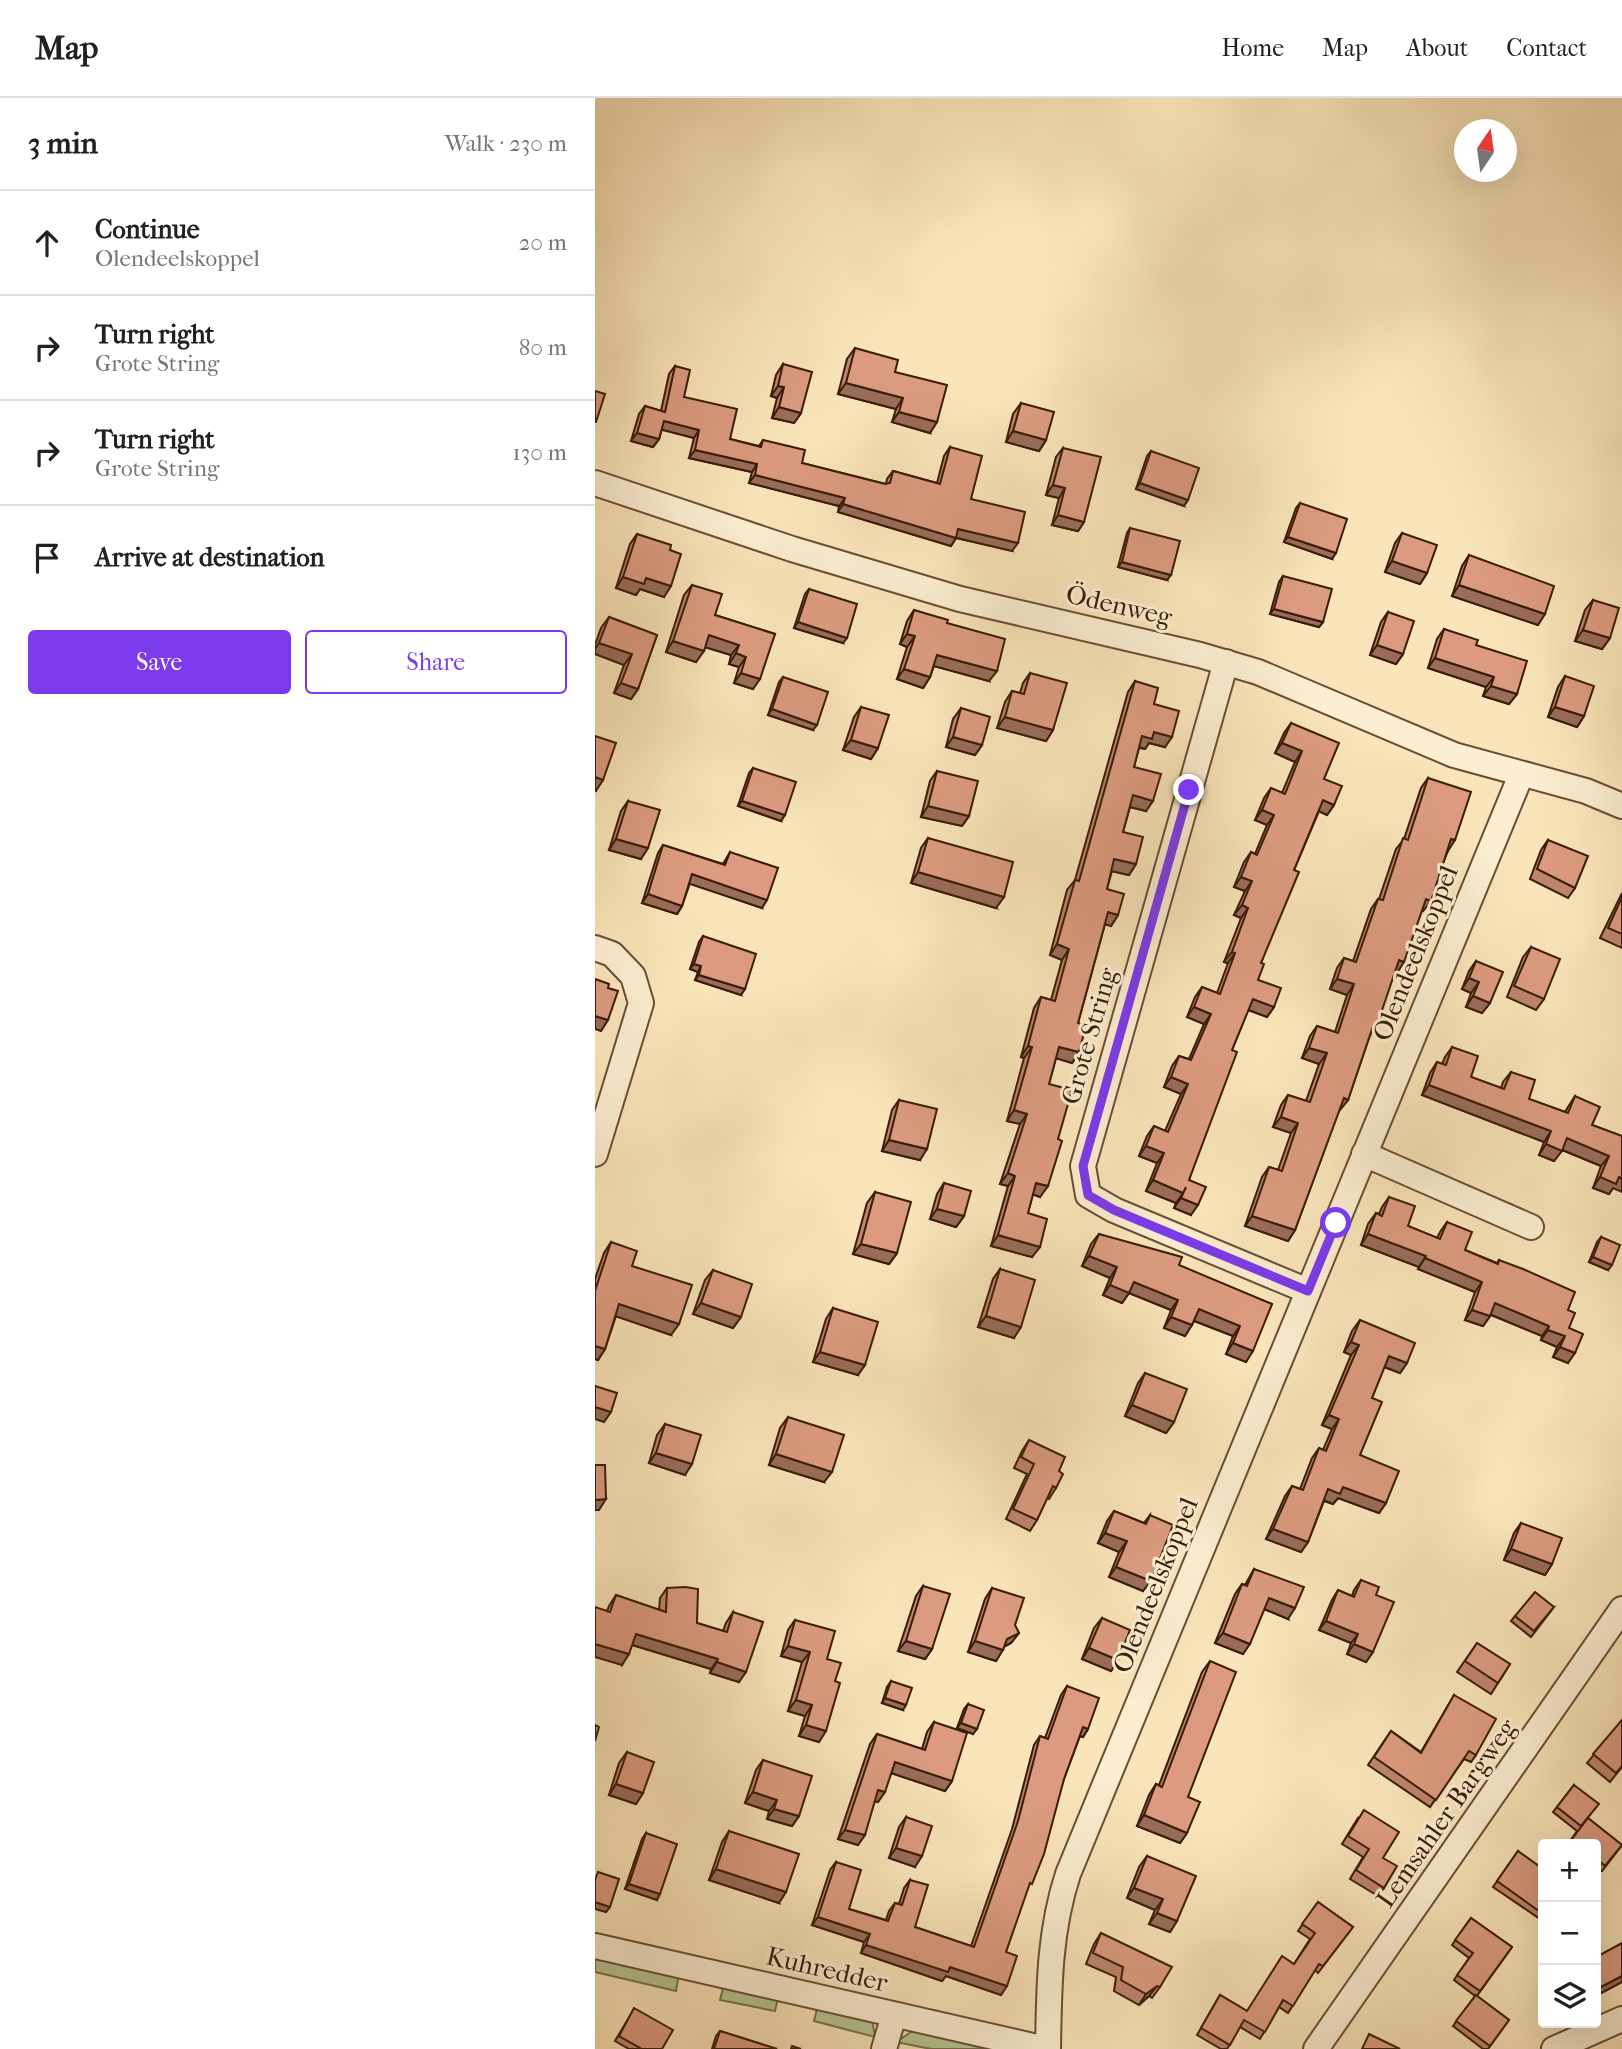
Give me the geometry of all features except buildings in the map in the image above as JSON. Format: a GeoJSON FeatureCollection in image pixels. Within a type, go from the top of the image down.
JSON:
{"type":"FeatureCollection","features":[{"type":"Feature","properties":{"kind":"street","name":"Ödenweg"},"geometry":{"type":"LineString","coordinates":[[595,483],[792,550],[960,599],[1226,662],[1297,685],[1399,734],[1521,775],[1586,791],[1622,806]]}},
{"type":"Feature","properties":{"kind":"street","name":"Grote String"},"geometry":{"type":"LineString","coordinates":[[1226,662],[1083,1166],[1088,1195],[1114,1210],[1308,1291]]}},
{"type":"Feature","properties":{"kind":"street","name":"Olendeelskoppel"},"geometry":{"type":"LineString","coordinates":[[1047,2049],[1055,1914],[1068,1874],[1521,775]]}},
{"type":"Feature","properties":{"kind":"street"},"geometry":{"type":"LineString","coordinates":[[595,948],[612,954],[633,976],[641,1003],[595,1154]]}},
{"type":"Feature","properties":{"kind":"street"},"geometry":{"type":"LineString","coordinates":[[1364,1154],[1531,1227]]}},
{"type":"Feature","properties":{"kind":"street","name":"Lemsahler Bargweg"},"geometry":{"type":"LineString","coordinates":[[1316,2049],[1622,1609]]}},
{"type":"Feature","properties":{"kind":"street","name":"Kuhredder"},"geometry":{"type":"LineString","coordinates":[[595,1946],[1047,2049]]}},
{"type":"Feature","properties":{"kind":"street"},"geometry":{"type":"LineString","coordinates":[[884,2049],[894,2015]]}},
{"type":"Feature","properties":{"kind":"street"},"geometry":{"type":"LineString","coordinates":[[1554,2049],[1622,2019]]}},
{"type":"Feature","properties":{"kind":"green space"},"geometry":{"type":"Polygon","coordinates":[[[595,1955],[679,1974],[676,1991],[595,1972],[595,1955]]]}},
{"type":"Feature","properties":{"kind":"green space"},"geometry":{"type":"Polygon","coordinates":[[[724,1984],[773,1996],[777,2002],[775,2011],[720,2000],[724,1984]]]}},
{"type":"Feature","properties":{"kind":"green space"},"geometry":{"type":"Polygon","coordinates":[[[818,2005],[872,2020],[875,2037],[814,2021],[818,2005]]]}},
{"type":"Feature","properties":{"kind":"green space"},"geometry":{"type":"Polygon","coordinates":[[[917,2028],[1009,2049],[931,2049],[896,2042],[917,2028]]]}},
{"type":"Feature","properties":{"kind":"route"},"geometry":{"type":"LineString","coordinates":[[1189,790],[1083,1166],[1088,1195],[1114,1210],[1308,1291],[1336,1223]]}}]}
